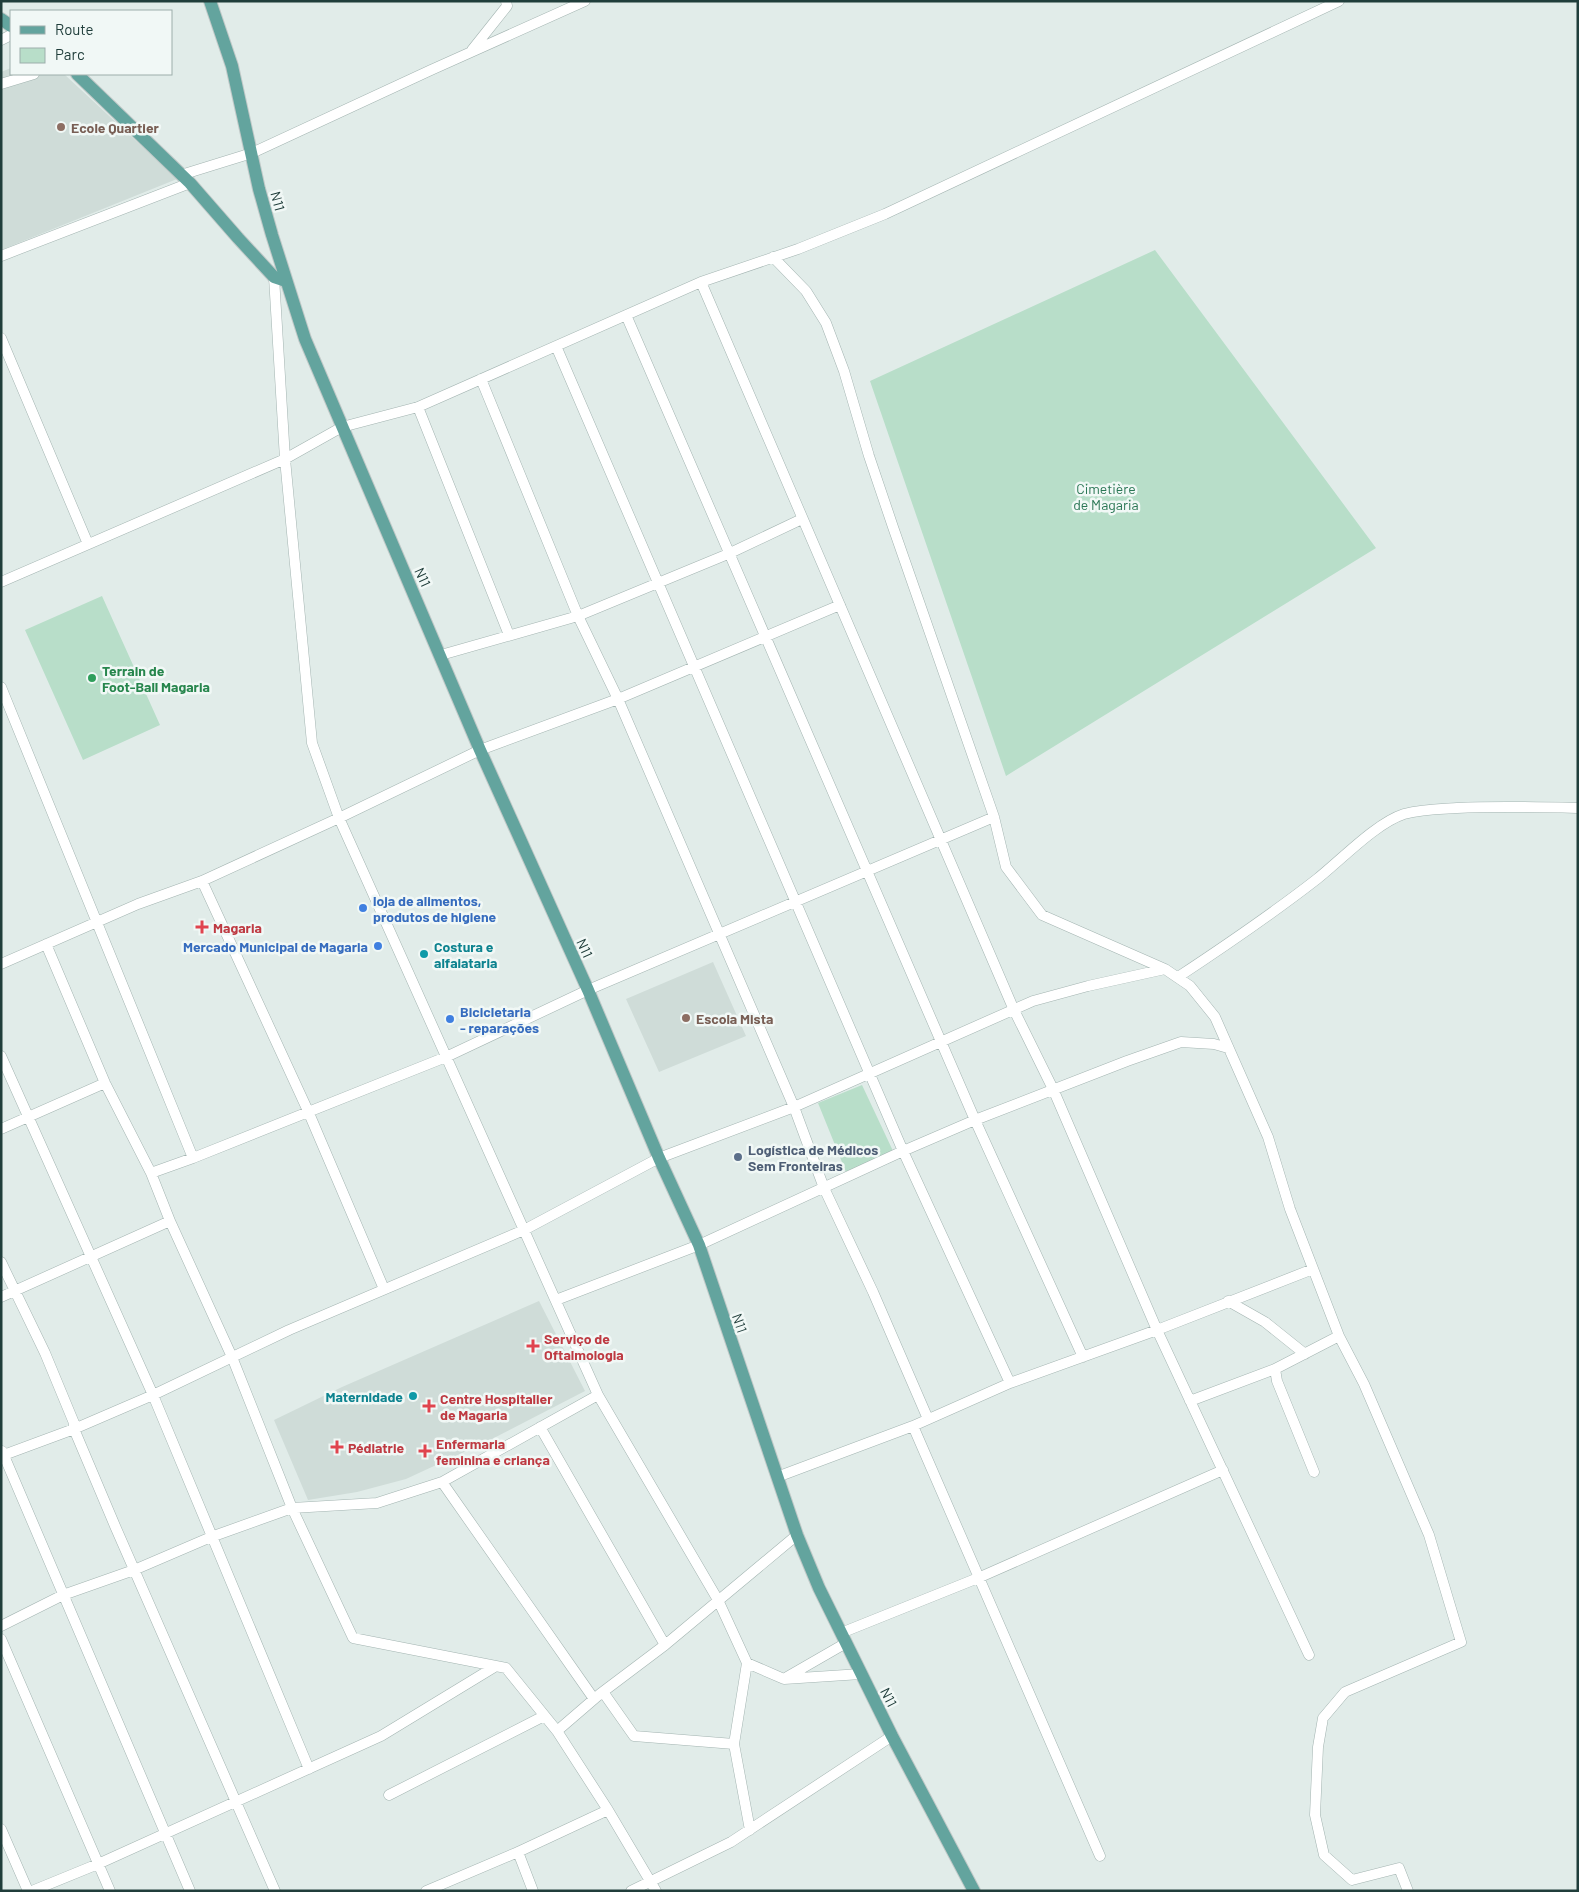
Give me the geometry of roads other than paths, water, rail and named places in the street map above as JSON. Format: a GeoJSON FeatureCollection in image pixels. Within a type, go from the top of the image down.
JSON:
{"type":"FeatureCollection","features":[{"type":"Feature","properties":{"kind":"main road","name":"N11"},"geometry":{"type":"LineString","coordinates":[[210,1],[232,66],[280,279],[480,750],[588,990],[659,1158],[699,1246],[797,1535],[819,1588],[892,1736],[974,1891]]}},
{"type":"Feature","properties":{"kind":"main road"},"geometry":{"type":"LineString","coordinates":[[78,75],[186,179],[238,238],[280,279]]}},
{"type":"Feature","properties":{"kind":"street"},"geometry":{"type":"LineString","coordinates":[[470,52],[507,6],[506,1]]}},
{"type":"Feature","properties":{"kind":"street"},"geometry":{"type":"LineString","coordinates":[[1,256],[252,153],[585,1]]}},
{"type":"Feature","properties":{"kind":"street"},"geometry":{"type":"LineString","coordinates":[[1,582],[284,459],[342,427],[418,407],[701,282],[798,249],[885,214],[1339,1]]}},
{"type":"Feature","properties":{"kind":"street"},"geometry":{"type":"LineString","coordinates":[[1,84],[31,75]]}},
{"type":"Feature","properties":{"kind":"street"},"geometry":{"type":"LineString","coordinates":[[773,257],[806,291],[826,323],[844,371],[890,518],[994,817],[1006,867],[1042,915],[1165,969],[1190,986],[1215,1018],[1268,1137],[1290,1209],[1339,1336],[1364,1384],[1429,1535],[1461,1642],[1345,1692],[1323,1718],[1318,1747],[1315,1816],[1324,1855],[1352,1880],[1399,1868],[1408,1891]]}},
{"type":"Feature","properties":{"kind":"street"},"geometry":{"type":"LineString","coordinates":[[280,279],[284,459],[312,743],[339,818],[598,1395],[718,1600],[747,1663],[734,1744],[750,1830]]}},
{"type":"Feature","properties":{"kind":"street"},"geometry":{"type":"LineString","coordinates":[[701,282],[1014,1010],[1053,1089],[1158,1330],[1309,1655]]}},
{"type":"Feature","properties":{"kind":"street"},"geometry":{"type":"LineString","coordinates":[[626,316],[975,1120],[1083,1357]]}},
{"type":"Feature","properties":{"kind":"street"},"geometry":{"type":"LineString","coordinates":[[1,338],[88,544]]}},
{"type":"Feature","properties":{"kind":"street"},"geometry":{"type":"LineString","coordinates":[[556,346],[869,1074],[1010,1383]]}},
{"type":"Feature","properties":{"kind":"street"},"geometry":{"type":"LineString","coordinates":[[481,379],[578,616],[618,699],[794,1107],[824,1188],[873,1292],[928,1420]]}},
{"type":"Feature","properties":{"kind":"street"},"geometry":{"type":"LineString","coordinates":[[418,407],[509,635]]}},
{"type":"Feature","properties":{"kind":"street"},"geometry":{"type":"LineString","coordinates":[[441,655],[578,616],[728,554],[802,519]]}},
{"type":"Feature","properties":{"kind":"street"},"geometry":{"type":"LineString","coordinates":[[1,964],[138,904],[202,881],[480,750],[618,699],[840,605]]}},
{"type":"Feature","properties":{"kind":"street"},"geometry":{"type":"LineString","coordinates":[[1,687],[193,1158]]}},
{"type":"Feature","properties":{"kind":"street"},"geometry":{"type":"LineString","coordinates":[[1178,977],[1261,921],[1317,879],[1371,834],[1402,814],[1421,810],[1484,806],[1578,808]]}},
{"type":"Feature","properties":{"kind":"street"},"geometry":{"type":"LineString","coordinates":[[151,1173],[446,1057],[588,990],[994,817]]}},
{"type":"Feature","properties":{"kind":"street"},"geometry":{"type":"LineString","coordinates":[[202,881],[308,1111],[384,1289]]}},
{"type":"Feature","properties":{"kind":"street"},"geometry":{"type":"LineString","coordinates":[[46,944],[105,1083],[151,1173],[170,1221],[232,1357],[292,1508],[353,1638],[506,1668],[557,1731],[654,1886]]}},
{"type":"Feature","properties":{"kind":"street"},"geometry":{"type":"LineString","coordinates":[[190,1891],[2,1454],[74,1429],[152,1395],[289,1330],[524,1230],[659,1158],[794,1107],[1034,1002],[1088,986],[1165,969]]}},
{"type":"Feature","properties":{"kind":"street"},"geometry":{"type":"LineString","coordinates":[[556,1300],[699,1246],[903,1151],[1053,1089],[1180,1042],[1214,1044],[1228,1048]]}},
{"type":"Feature","properties":{"kind":"street"},"geometry":{"type":"LineString","coordinates":[[1,1056],[152,1395],[309,1769]]}},
{"type":"Feature","properties":{"kind":"street"},"geometry":{"type":"LineString","coordinates":[[1,1129],[105,1083]]}},
{"type":"Feature","properties":{"kind":"street"},"geometry":{"type":"LineString","coordinates":[[1,1297],[170,1221]]}},
{"type":"Feature","properties":{"kind":"street"},"geometry":{"type":"LineString","coordinates":[[1,1262],[46,1353],[74,1423],[74,1429],[134,1570],[275,1891]]}},
{"type":"Feature","properties":{"kind":"street"},"geometry":{"type":"LineString","coordinates":[[777,1477],[928,1420],[1010,1383],[1158,1330],[1313,1268]]}},
{"type":"Feature","properties":{"kind":"street"},"geometry":{"type":"LineString","coordinates":[[1228,1301],[1265,1322],[1305,1354]]}},
{"type":"Feature","properties":{"kind":"street"},"geometry":{"type":"LineString","coordinates":[[1190,1400],[1275,1369],[1339,1336]]}},
{"type":"Feature","properties":{"kind":"street"},"geometry":{"type":"LineString","coordinates":[[1275,1369],[1277,1381],[1314,1472]]}},
{"type":"Feature","properties":{"kind":"street"},"geometry":{"type":"LineString","coordinates":[[1,1626],[63,1595],[134,1570],[211,1537],[292,1508],[377,1503],[442,1482],[598,1395]]}},
{"type":"Feature","properties":{"kind":"street"},"geometry":{"type":"LineString","coordinates":[[913,1426],[1100,1856]]}},
{"type":"Feature","properties":{"kind":"street"},"geometry":{"type":"LineString","coordinates":[[540,1427],[665,1645]]}},
{"type":"Feature","properties":{"kind":"street"},"geometry":{"type":"LineString","coordinates":[[784,1679],[843,1638],[1223,1470]]}},
{"type":"Feature","properties":{"kind":"street"},"geometry":{"type":"LineString","coordinates":[[442,1482],[594,1700]]}},
{"type":"Feature","properties":{"kind":"street"},"geometry":{"type":"LineString","coordinates":[[557,1731],[603,1692],[665,1645],[797,1535]]}},
{"type":"Feature","properties":{"kind":"street"},"geometry":{"type":"LineString","coordinates":[[1,1639],[110,1891]]}},
{"type":"Feature","properties":{"kind":"street"},"geometry":{"type":"LineString","coordinates":[[747,1663],[784,1679],[861,1674]]}},
{"type":"Feature","properties":{"kind":"street"},"geometry":{"type":"LineString","coordinates":[[32,1891],[98,1864],[382,1736],[496,1666]]}},
{"type":"Feature","properties":{"kind":"street"},"geometry":{"type":"LineString","coordinates":[[603,1692],[634,1736],[734,1744]]}},
{"type":"Feature","properties":{"kind":"street"},"geometry":{"type":"LineString","coordinates":[[389,1795],[544,1716]]}},
{"type":"Feature","properties":{"kind":"street"},"geometry":{"type":"LineString","coordinates":[[631,1891],[654,1886],[731,1842],[892,1736]]}},
{"type":"Feature","properties":{"kind":"street"},"geometry":{"type":"LineString","coordinates":[[426,1891],[518,1852],[608,1810]]}},
{"type":"Feature","properties":{"kind":"street"},"geometry":{"type":"LineString","coordinates":[[1,1829],[28,1891]]}},
{"type":"Feature","properties":{"kind":"street"},"geometry":{"type":"LineString","coordinates":[[518,1852],[534,1891]]}},
{"type":"Feature","properties":{"kind":"place","name":"Ecole Quartier"},"geometry":{"type":"Point","coordinates":[61,127]}},
{"type":"Feature","properties":{"kind":"place","name":"Terrain de Foot-Ball Magaria"},"geometry":{"type":"Point","coordinates":[92,678]}},
{"type":"Feature","properties":{"kind":"place","name":"loja de alimentos, produtos de higiene"},"geometry":{"type":"Point","coordinates":[363,908]}},
{"type":"Feature","properties":{"kind":"place","name":"Magaria"},"geometry":{"type":"Point","coordinates":[202,927]}},
{"type":"Feature","properties":{"kind":"place","name":"Mercado Municipal de Magaria"},"geometry":{"type":"Point","coordinates":[378,946]}},
{"type":"Feature","properties":{"kind":"place","name":"Costura e alfaiataria"},"geometry":{"type":"Point","coordinates":[424,954]}},
{"type":"Feature","properties":{"kind":"place","name":"Escola Mista"},"geometry":{"type":"Point","coordinates":[686,1018]}},
{"type":"Feature","properties":{"kind":"place","name":"Bicicletaria - reparações"},"geometry":{"type":"Point","coordinates":[450,1019]}},
{"type":"Feature","properties":{"kind":"place","name":"Logística de Médicos Sem Fronteiras"},"geometry":{"type":"Point","coordinates":[738,1157]}},
{"type":"Feature","properties":{"kind":"place","name":"Serviço de Oftalmologia"},"geometry":{"type":"Point","coordinates":[533,1346]}},
{"type":"Feature","properties":{"kind":"place","name":"Maternidade"},"geometry":{"type":"Point","coordinates":[413,1396]}},
{"type":"Feature","properties":{"kind":"place","name":"Centre Hospitalier de Magaria"},"geometry":{"type":"Point","coordinates":[429,1406]}},
{"type":"Feature","properties":{"kind":"place","name":"Pédiatrie"},"geometry":{"type":"Point","coordinates":[337,1447]}},
{"type":"Feature","properties":{"kind":"place","name":"Enfermaria feminina e criança"},"geometry":{"type":"Point","coordinates":[425,1451]}},
{"type":"Feature","properties":{"kind":"park label","name":"Cimetière de Magaria"},"geometry":{"type":"Point","coordinates":[1106,496]}}]}
